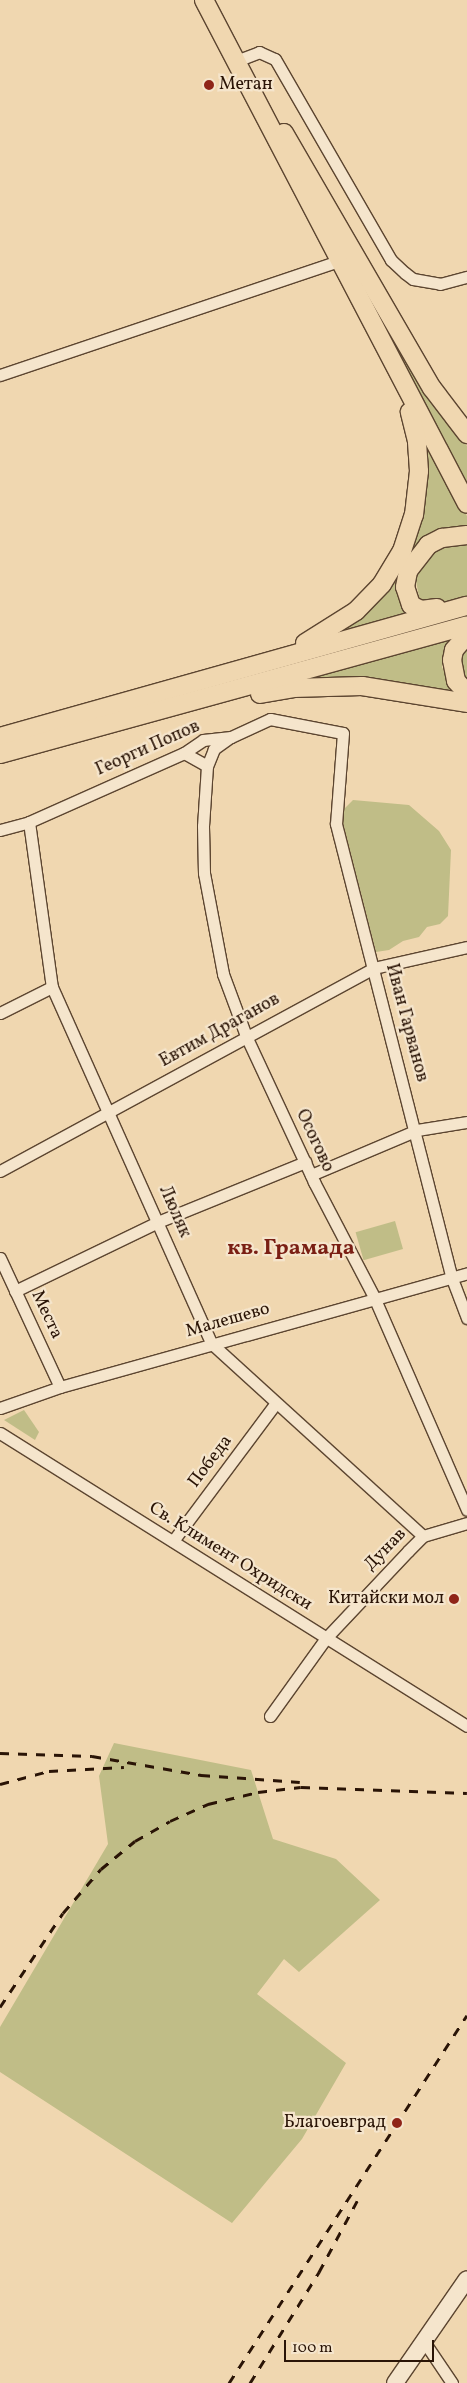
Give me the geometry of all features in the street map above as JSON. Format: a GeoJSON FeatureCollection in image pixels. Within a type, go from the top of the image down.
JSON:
{"type":"FeatureCollection","features":[{"type":"Feature","properties":{"kind":"main road"},"geometry":{"type":"LineString","coordinates":[[204,0],[400,380],[467,504]]}},
{"type":"Feature","properties":{"kind":"main road"},"geometry":{"type":"LineString","coordinates":[[252,93],[296,150],[432,388],[467,434]]}},
{"type":"Feature","properties":{"kind":"main road"},"geometry":{"type":"LineString","coordinates":[[156,694],[318,638],[356,611],[382,584],[406,539],[418,486],[417,441],[400,380]]}},
{"type":"Feature","properties":{"kind":"main road"},"geometry":{"type":"LineString","coordinates":[[467,535],[442,538],[421,550],[408,571],[405,587],[408,601],[416,609],[467,605]]}},
{"type":"Feature","properties":{"kind":"main road"},"geometry":{"type":"LineString","coordinates":[[0,737],[467,605]]}},
{"type":"Feature","properties":{"kind":"main road"},"geometry":{"type":"LineString","coordinates":[[0,754],[161,712],[467,625]]}},
{"type":"Feature","properties":{"kind":"main road"},"geometry":{"type":"LineString","coordinates":[[467,635],[454,650],[452,660],[456,681],[467,693]]}},
{"type":"Feature","properties":{"kind":"main road"},"geometry":{"type":"LineString","coordinates":[[161,712],[285,690],[340,686],[385,688],[467,703]]}},
{"type":"Feature","properties":{"kind":"main road"},"geometry":{"type":"LineString","coordinates":[[395,2383],[467,2279]]}},
{"type":"Feature","properties":{"kind":"street"},"geometry":{"type":"LineString","coordinates":[[236,61],[259,52],[275,59],[391,260],[413,279],[440,284],[467,277]]}},
{"type":"Feature","properties":{"kind":"street"},"geometry":{"type":"LineString","coordinates":[[0,375],[339,261]]}},
{"type":"Feature","properties":{"kind":"street","name":"Георги Попов"},"geometry":{"type":"LineString","coordinates":[[0,830],[29,822],[184,753],[203,740],[231,737],[270,719],[343,733]]}},
{"type":"Feature","properties":{"kind":"street","name":"Иван Гарванов"},"geometry":{"type":"LineString","coordinates":[[343,733],[336,824],[417,1130],[451,1276],[467,1318]]}},
{"type":"Feature","properties":{"kind":"street"},"geometry":{"type":"LineString","coordinates":[[184,753],[207,766],[214,749],[231,737]]}},
{"type":"Feature","properties":{"kind":"street","name":"Осогово"},"geometry":{"type":"LineString","coordinates":[[207,766],[204,873],[223,974],[246,1036],[311,1175],[374,1298],[467,1510]]}},
{"type":"Feature","properties":{"kind":"street","name":"Люляк"},"geometry":{"type":"LineString","coordinates":[[29,822],[52,987],[108,1112],[160,1221],[212,1344],[423,1536]]}},
{"type":"Feature","properties":{"kind":"street","name":"Евтим Драганов"},"geometry":{"type":"LineString","coordinates":[[0,1172],[246,1036],[374,968],[467,947]]}},
{"type":"Feature","properties":{"kind":"street"},"geometry":{"type":"LineString","coordinates":[[0,1013],[52,987]]}},
{"type":"Feature","properties":{"kind":"street"},"geometry":{"type":"LineString","coordinates":[[311,1175],[417,1130],[467,1122]]}},
{"type":"Feature","properties":{"kind":"street"},"geometry":{"type":"LineString","coordinates":[[15,1291],[160,1221],[305,1162]]}},
{"type":"Feature","properties":{"kind":"street","name":"Места"},"geometry":{"type":"LineString","coordinates":[[0,1258],[60,1388]]}},
{"type":"Feature","properties":{"kind":"street","name":"Малешево"},"geometry":{"type":"LineString","coordinates":[[0,1408],[60,1388],[212,1344],[467,1273]]}},
{"type":"Feature","properties":{"kind":"street","name":"Победа"},"geometry":{"type":"LineString","coordinates":[[173,1541],[276,1403]]}},
{"type":"Feature","properties":{"kind":"street","name":"Св. Климент Охридски"},"geometry":{"type":"LineString","coordinates":[[0,1433],[467,1726]]}},
{"type":"Feature","properties":{"kind":"street","name":"Дунав"},"geometry":{"type":"LineString","coordinates":[[270,1716],[326,1638],[423,1536],[467,1523]]}},
{"type":"Feature","properties":{"kind":"street"},"geometry":{"type":"LineString","coordinates":[[424,2340],[452,2383]]}},
{"type":"Feature","properties":{"kind":"shaded area"},"geometry":{"type":"Polygon","coordinates":[[[307,180],[441,413],[467,446],[467,487],[307,180]]]}},
{"type":"Feature","properties":{"kind":"shaded area"},"geometry":{"type":"Polygon","coordinates":[[[426,438],[467,516],[467,527],[414,550],[413,615],[327,641],[389,584],[426,438]]]}},
{"type":"Feature","properties":{"kind":"shaded area"},"geometry":{"type":"Polygon","coordinates":[[[467,540],[467,596],[447,603],[424,601],[419,597],[416,581],[418,572],[432,549],[467,540]]]}},
{"type":"Feature","properties":{"kind":"shaded area"},"geometry":{"type":"Polygon","coordinates":[[[456,635],[444,654],[442,667],[450,685],[459,694],[293,682],[456,635]]]}},
{"type":"Feature","properties":{"kind":"shaded area"},"geometry":{"type":"Polygon","coordinates":[[[467,643],[467,683],[460,676],[460,653],[467,643]]]}},
{"type":"Feature","properties":{"kind":"shaded area"},"geometry":{"type":"Polygon","coordinates":[[[353,800],[409,805],[439,831],[451,850],[448,916],[440,924],[427,927],[419,937],[403,941],[389,950],[376,952],[342,819],[344,809],[353,800]]]}},
{"type":"Feature","properties":{"kind":"shaded area"},"geometry":{"type":"Polygon","coordinates":[[[395,1221],[403,1249],[364,1260],[356,1232],[395,1221]]]}},
{"type":"Feature","properties":{"kind":"shaded area"},"geometry":{"type":"Polygon","coordinates":[[[24,1410],[39,1432],[35,1440],[4,1420],[24,1410]]]}},
{"type":"Feature","properties":{"kind":"shaded area"},"geometry":{"type":"Polygon","coordinates":[[[114,1743],[251,1770],[273,1839],[336,1859],[380,1900],[299,1972],[284,1959],[257,1994],[346,2063],[302,2139],[232,2223],[0,2072],[0,2027],[108,1844],[99,1776],[114,1743]]]}},
{"type":"Feature","properties":{"kind":"railway"},"geometry":{"type":"LineString","coordinates":[[0,1753],[92,1756],[201,1775],[300,1782]]}},
{"type":"Feature","properties":{"kind":"railway"},"geometry":{"type":"LineString","coordinates":[[0,1784],[49,1771],[124,1767]]}},
{"type":"Feature","properties":{"kind":"railway"},"geometry":{"type":"LineString","coordinates":[[0,2007],[63,1913],[101,1869],[135,1841],[170,1821],[208,1804],[258,1792],[301,1787],[467,1793]]}},
{"type":"Feature","properties":{"kind":"railway"},"geometry":{"type":"LineString","coordinates":[[229,2383],[467,2015]]}},
{"type":"Feature","properties":{"kind":"railway"},"geometry":{"type":"LineString","coordinates":[[250,2383],[319,2272],[357,2201]]}},
{"type":"Feature","properties":{"kind":"place","name":"Метан"},"geometry":{"type":"Point","coordinates":[209,85]}},
{"type":"Feature","properties":{"kind":"place","name":"Китайски мол"},"geometry":{"type":"Point","coordinates":[454,1599]}},
{"type":"Feature","properties":{"kind":"place","name":"Благоевград"},"geometry":{"type":"Point","coordinates":[397,2123]}},
{"type":"Feature","properties":{"kind":"district","name":"кв. Грамада"},"geometry":{"type":"Point","coordinates":[291,1249]}}]}
